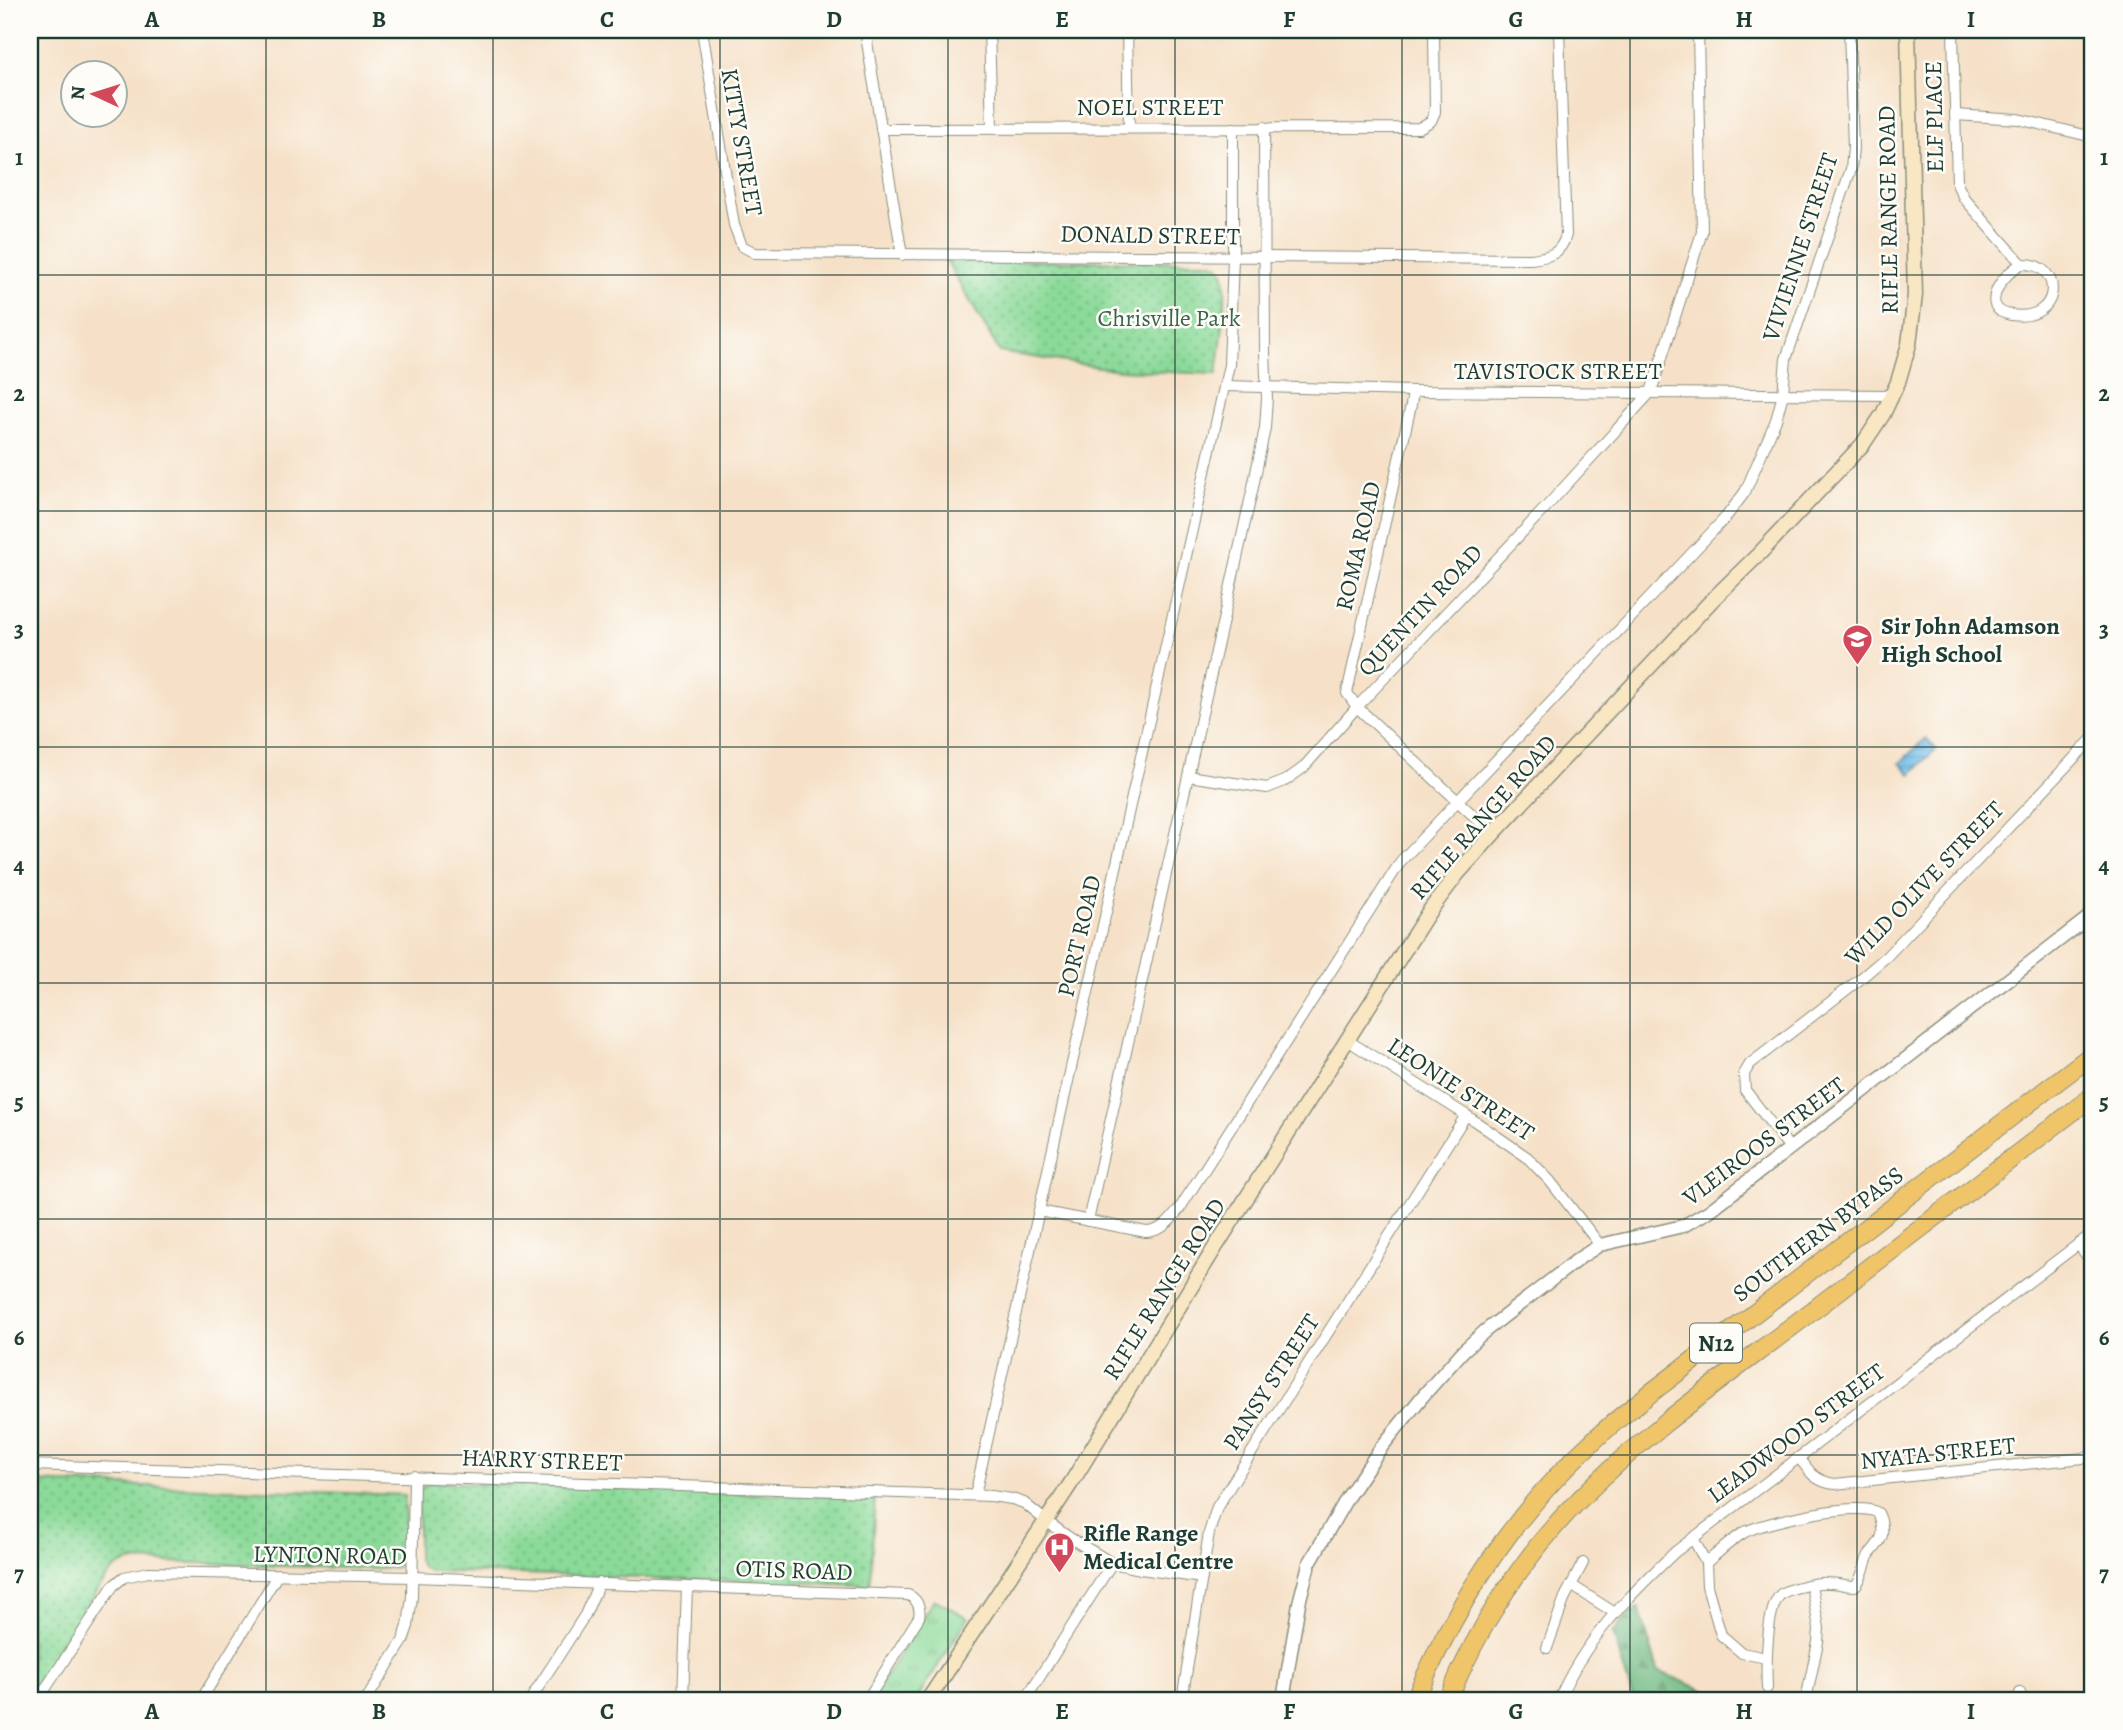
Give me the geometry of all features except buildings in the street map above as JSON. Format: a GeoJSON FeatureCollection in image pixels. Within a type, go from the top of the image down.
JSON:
{"type":"FeatureCollection","features":[{"type":"Feature","properties":{"kind":"highway","name":"SOUTHERN BYPASS"},"geometry":{"type":"LineString","coordinates":[[1415,1700],[1432,1659],[1484,1567],[1541,1494],[1590,1444],[1660,1386],[2093,1054]]}},
{"type":"Feature","properties":{"kind":"highway","name":"N12"},"geometry":{"type":"LineString","coordinates":[[1448,1700],[1484,1626],[1523,1565],[1579,1500],[1619,1462],[1678,1413],[2093,1096]]}},
{"type":"Feature","properties":{"kind":"main road","name":"RIFLE RANGE ROAD"},"geometry":{"type":"LineString","coordinates":[[928,1700],[1046,1521],[1428,912],[1493,834],[1713,599],[1833,477],[1873,430],[1901,374],[1909,344],[1915,295],[1908,30]]}},
{"type":"Feature","properties":{"kind":"street","name":"KITTY STREET"},"geometry":{"type":"LineString","coordinates":[[702,30],[734,225],[742,246],[755,253]]}},
{"type":"Feature","properties":{"kind":"street"},"geometry":{"type":"LineString","coordinates":[[865,30],[902,256]]}},
{"type":"Feature","properties":{"kind":"street"},"geometry":{"type":"LineString","coordinates":[[989,30],[992,128]]}},
{"type":"Feature","properties":{"kind":"street"},"geometry":{"type":"LineString","coordinates":[[1127,30],[1129,127]]}},
{"type":"Feature","properties":{"kind":"street","name":"NOEL STREET"},"geometry":{"type":"LineString","coordinates":[[881,129],[1419,128],[1431,121],[1435,112],[1434,30]]}},
{"type":"Feature","properties":{"kind":"street","name":"DONALD STREET"},"geometry":{"type":"LineString","coordinates":[[755,253],[1233,258],[1552,256],[1561,247],[1566,235],[1559,30]]}},
{"type":"Feature","properties":{"kind":"street"},"geometry":{"type":"LineString","coordinates":[[1651,392],[1702,232],[1698,30]]}},
{"type":"Feature","properties":{"kind":"street","name":"VIVIENNE STREET"},"geometry":{"type":"LineString","coordinates":[[1783,394],[1786,359],[1851,169],[1853,148],[1849,30]]}},
{"type":"Feature","properties":{"kind":"street","name":"ELF PLACE"},"geometry":{"type":"LineString","coordinates":[[1953,30],[1955,176],[1960,191],[2022,264],[2030,264],[2049,277],[2052,297],[2047,305],[2024,316],[2005,314],[1995,303],[1996,290],[2008,274],[2022,264]]}},
{"type":"Feature","properties":{"kind":"street"},"geometry":{"type":"LineString","coordinates":[[1955,115],[2018,119],[2093,137]]}},
{"type":"Feature","properties":{"kind":"street"},"geometry":{"type":"LineString","coordinates":[[1088,1221],[1265,428],[1264,127]]}},
{"type":"Feature","properties":{"kind":"street","name":"PORT ROAD"},"geometry":{"type":"LineString","coordinates":[[975,1495],[1229,365],[1233,258],[1233,128]]}},
{"type":"Feature","properties":{"kind":"street","name":"TAVISTOCK STREET"},"geometry":{"type":"LineString","coordinates":[[1225,386],[1413,391],[1892,395]]}},
{"type":"Feature","properties":{"kind":"street","name":"ROMA ROAD"},"geometry":{"type":"LineString","coordinates":[[1357,707],[1347,693],[1413,391]]}},
{"type":"Feature","properties":{"kind":"street","name":"QUENTIN ROAD"},"geometry":{"type":"LineString","coordinates":[[1188,776],[1267,788],[1279,784],[1303,768],[1651,392]]}},
{"type":"Feature","properties":{"kind":"street","name":"RIFLE RANGE ROAD"},"geometry":{"type":"LineString","coordinates":[[1038,1211],[1146,1232],[1158,1231],[1169,1221],[1180,1208],[1396,868],[1417,842],[1735,507],[1760,458],[1776,420],[1783,394]]}},
{"type":"Feature","properties":{"kind":"street"},"geometry":{"type":"LineString","coordinates":[[1357,707],[1493,834]]}},
{"type":"Feature","properties":{"kind":"street","name":"WILD OLIVE STREET"},"geometry":{"type":"LineString","coordinates":[[1790,1148],[1744,1085],[1744,1074],[1754,1060],[1887,956],[2093,738]]}},
{"type":"Feature","properties":{"kind":"street","name":"VLEIROOS STREET"},"geometry":{"type":"LineString","coordinates":[[1283,1700],[1299,1603],[1309,1564],[1341,1508],[1380,1449],[1422,1396],[1470,1344],[1555,1276],[1600,1245],[1673,1230],[1709,1211],[2093,914]]}},
{"type":"Feature","properties":{"kind":"street","name":"LEONIE STREET"},"geometry":{"type":"LineString","coordinates":[[1347,1040],[1507,1142],[1536,1166],[1600,1245]]}},
{"type":"Feature","properties":{"kind":"street","name":"PANSY STREET"},"geometry":{"type":"LineString","coordinates":[[1182,1700],[1209,1533],[1217,1507],[1466,1115]]}},
{"type":"Feature","properties":{"kind":"street","name":"LEADWOOD STREET"},"geometry":{"type":"LineString","coordinates":[[1559,1700],[1589,1646],[1615,1613],[1656,1570],[1693,1538],[2093,1233]]}},
{"type":"Feature","properties":{"kind":"street"},"geometry":{"type":"LineString","coordinates":[[2078,1244],[2093,1264]]}},
{"type":"Feature","properties":{"kind":"street","name":"NYATA STREET"},"geometry":{"type":"LineString","coordinates":[[1799,1457],[1814,1478],[1835,1484],[2093,1457]]}},
{"type":"Feature","properties":{"kind":"street","name":"HARRY STREET"},"geometry":{"type":"LineString","coordinates":[[30,1465],[1001,1497],[1021,1501],[1046,1521],[1112,1563]]}},
{"type":"Feature","properties":{"kind":"street"},"geometry":{"type":"LineString","coordinates":[[366,1700],[406,1634],[413,1577],[414,1476]]}},
{"type":"Feature","properties":{"kind":"street"},"geometry":{"type":"LineString","coordinates":[[1706,1563],[1743,1533],[1754,1528],[1814,1513],[1869,1509],[1878,1513],[1882,1533],[1880,1543],[1869,1555],[1862,1580],[1855,1586],[1827,1583],[1788,1590],[1775,1602],[1766,1658],[1767,1688]]}},
{"type":"Feature","properties":{"kind":"street"},"geometry":{"type":"LineString","coordinates":[[1693,1538],[1706,1563],[1707,1586],[1721,1635],[1742,1653],[1766,1658]]}},
{"type":"Feature","properties":{"kind":"street"},"geometry":{"type":"LineString","coordinates":[[1025,1700],[1112,1563],[1202,1578]]}},
{"type":"Feature","properties":{"kind":"street"},"geometry":{"type":"LineString","coordinates":[[1546,1648],[1583,1563]]}},
{"type":"Feature","properties":{"kind":"street","name":"LYNTON ROAD"},"geometry":{"type":"LineString","coordinates":[[38,1700],[113,1586],[124,1577],[148,1572],[413,1577],[687,1587]]}},
{"type":"Feature","properties":{"kind":"street"},"geometry":{"type":"LineString","coordinates":[[201,1700],[278,1574]]}},
{"type":"Feature","properties":{"kind":"street"},"geometry":{"type":"LineString","coordinates":[[530,1700],[585,1615],[598,1583]]}},
{"type":"Feature","properties":{"kind":"street"},"geometry":{"type":"LineString","coordinates":[[1806,1700],[1819,1628],[1811,1585]]}},
{"type":"Feature","properties":{"kind":"street"},"geometry":{"type":"LineString","coordinates":[[1571,1586],[1615,1613]]}},
{"type":"Feature","properties":{"kind":"street"},"geometry":{"type":"LineString","coordinates":[[683,1700],[687,1587]]}},
{"type":"Feature","properties":{"kind":"street","name":"OTIS ROAD"},"geometry":{"type":"LineString","coordinates":[[687,1587],[908,1595],[916,1601],[919,1617],[867,1700]]}},
{"type":"Feature","properties":{"kind":"green space","name":"Chrisville Park"},"geometry":{"type":"Polygon","coordinates":[[[946,260],[1210,262],[1220,267],[1225,280],[1217,374],[1120,370],[1000,352],[946,260]]]}},
{"type":"Feature","properties":{"kind":"green space"},"geometry":{"type":"Polygon","coordinates":[[[30,1482],[405,1495],[404,1554],[402,1563],[396,1567],[379,1569],[134,1561],[122,1565],[113,1570],[103,1582],[30,1695],[30,1482]]]}},
{"type":"Feature","properties":{"kind":"green space"},"geometry":{"type":"Polygon","coordinates":[[[432,1482],[875,1498],[870,1585],[430,1571],[421,1567],[418,1559],[418,1496],[423,1487],[432,1482]]]}},
{"type":"Feature","properties":{"kind":"green space"},"geometry":{"type":"Polygon","coordinates":[[[934,1599],[968,1618],[916,1700],[871,1700],[934,1599]]]}},
{"type":"Feature","properties":{"kind":"green space"},"geometry":{"type":"Polygon","coordinates":[[[1639,1608],[1658,1671],[1727,1700],[1633,1700],[1613,1633],[1623,1619],[1639,1608]]]}},
{"type":"Feature","properties":{"kind":"water"},"geometry":{"type":"Polygon","coordinates":[[[1926,738],[1936,749],[1911,774],[1900,763],[1926,738]]]}},
{"type":"Feature","properties":{"kind":"place","name":"Sir John Adamson High School"},"geometry":{"type":"Point","coordinates":[1858,667]}},
{"type":"Feature","properties":{"kind":"place","name":"Rifle Range Medical Centre"},"geometry":{"type":"Point","coordinates":[1060,1574]}}]}
